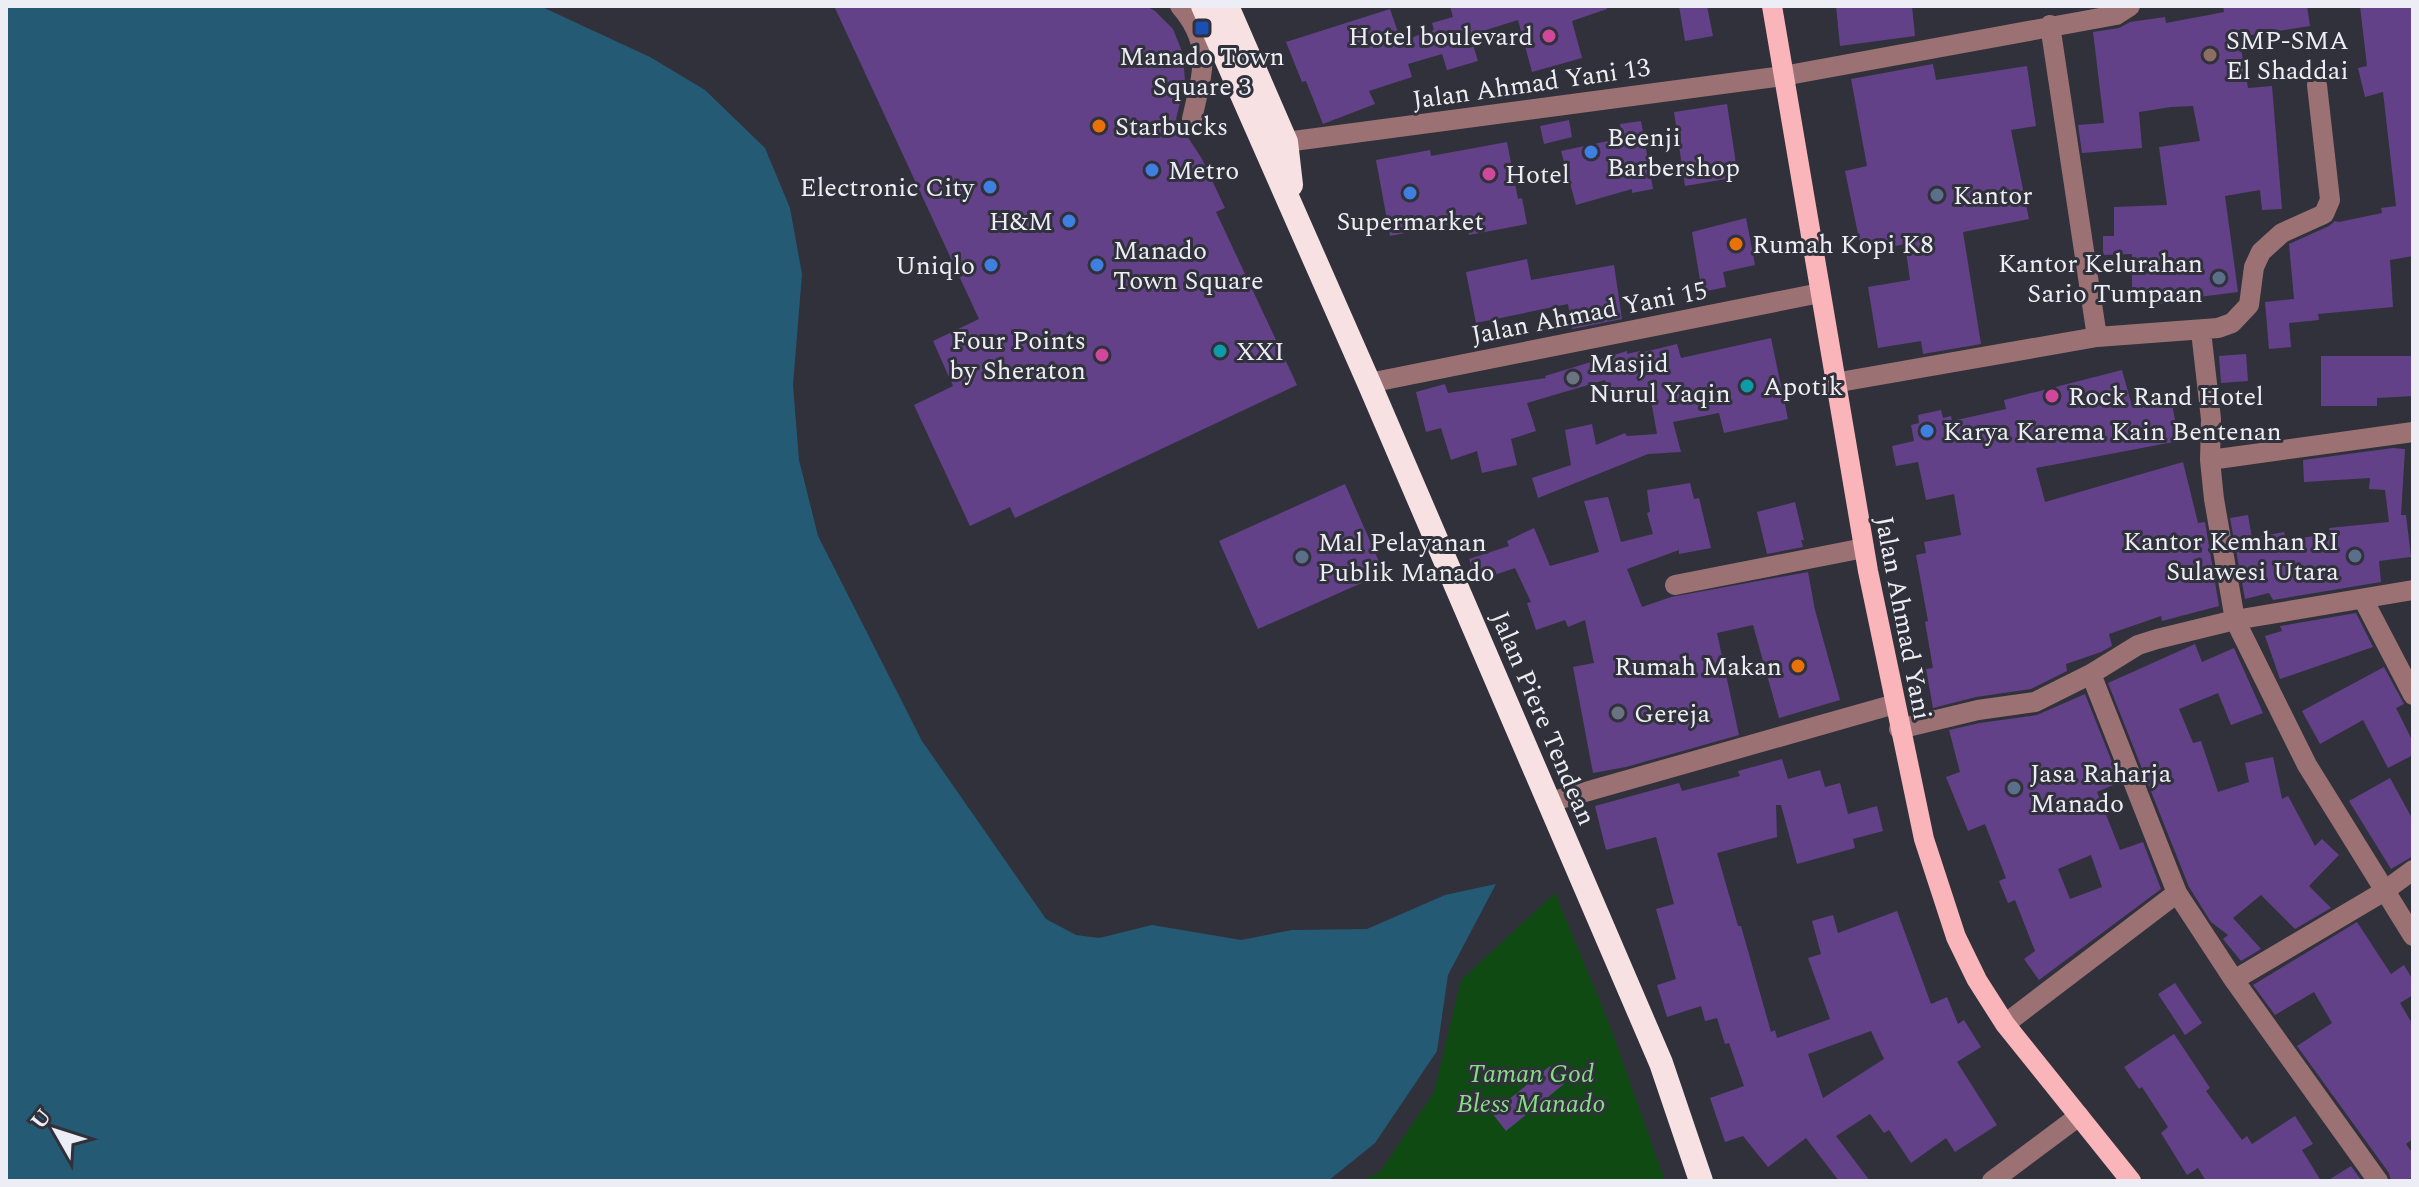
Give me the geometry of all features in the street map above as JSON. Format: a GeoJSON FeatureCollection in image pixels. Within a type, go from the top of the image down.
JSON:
{"type":"FeatureCollection","features":[{"type":"Feature","properties":{"kind":"highway","name":"Jalan Piere Tendean"},"geometry":{"type":"LineString","coordinates":[[1203,6],[1369,383],[1661,1063],[1701,1181]]}},
{"type":"Feature","properties":{"kind":"highway","name":"Jalan Piere Tendean"},"geometry":{"type":"LineString","coordinates":[[1227,6],[1286,142],[1288,171],[1304,238]]}},
{"type":"Feature","properties":{"kind":"main road","name":"Jalan Ahmad Yani"},"geometry":{"type":"LineString","coordinates":[[1772,6],[1864,548],[1924,839],[1956,937],[1977,980],[2005,1024],[2131,1181]]}},
{"type":"Feature","properties":{"kind":"street"},"geometry":{"type":"LineString","coordinates":[[1180,6],[1190,18],[1204,49],[1204,64],[1192,119]]}},
{"type":"Feature","properties":{"kind":"street","name":"Jalan Ahmad Yani 13"},"geometry":{"type":"LineString","coordinates":[[1286,142],[1783,76],[2116,15],[2130,6]]}},
{"type":"Feature","properties":{"kind":"street"},"geometry":{"type":"LineString","coordinates":[[2050,25],[2097,337]]}},
{"type":"Feature","properties":{"kind":"street"},"geometry":{"type":"LineString","coordinates":[[1204,64],[1235,78]]}},
{"type":"Feature","properties":{"kind":"street"},"geometry":{"type":"LineString","coordinates":[[1834,383],[2097,337],[2201,331],[2232,323],[2249,305],[2254,267],[2261,252],[2282,233],[2324,214],[2328,208],[2330,200],[2317,85]]}},
{"type":"Feature","properties":{"kind":"street","name":"Jalan Ahmad Yani 15"},"geometry":{"type":"LineString","coordinates":[[1369,383],[1820,293]]}},
{"type":"Feature","properties":{"kind":"street"},"geometry":{"type":"LineString","coordinates":[[2201,331],[2211,419],[2210,460],[2219,534],[2235,620],[2307,765],[2413,936]]}},
{"type":"Feature","properties":{"kind":"street"},"geometry":{"type":"LineString","coordinates":[[2210,460],[2413,432]]}},
{"type":"Feature","properties":{"kind":"street"},"geometry":{"type":"LineString","coordinates":[[1675,585],[1864,548]]}},
{"type":"Feature","properties":{"kind":"street"},"geometry":{"type":"LineString","coordinates":[[1899,729],[1978,710],[2035,702],[2091,674],[2138,645],[2235,620],[2413,590]]}},
{"type":"Feature","properties":{"kind":"street"},"geometry":{"type":"LineString","coordinates":[[2363,599],[2413,695]]}},
{"type":"Feature","properties":{"kind":"street"},"geometry":{"type":"LineString","coordinates":[[2091,674],[2177,893],[2234,980],[2378,1181]]}},
{"type":"Feature","properties":{"kind":"street"},"geometry":{"type":"LineString","coordinates":[[1550,802],[1895,704]]}},
{"type":"Feature","properties":{"kind":"street"},"geometry":{"type":"LineString","coordinates":[[2234,980],[2383,892],[2413,870]]}},
{"type":"Feature","properties":{"kind":"street"},"geometry":{"type":"LineString","coordinates":[[2005,1024],[2177,893]]}},
{"type":"Feature","properties":{"kind":"street"},"geometry":{"type":"LineString","coordinates":[[1992,1181],[2079,1116]]}},
{"type":"Feature","properties":{"kind":"green space","name":"Taman God Bless Manado"},"geometry":{"type":"Polygon","coordinates":[[[1555,893],[1610,1026],[1665,1181],[1361,1181],[1380,1172],[1434,1092],[1461,980],[1555,893]]]}},
{"type":"Feature","properties":{"kind":"water"},"geometry":{"type":"Polygon","coordinates":[[[6,6],[540,6],[650,57],[705,90],[765,148],[790,208],[802,274],[793,385],[799,460],[818,536],[922,741],[1046,919],[1076,935],[1099,938],[1152,925],[1241,940],[1292,930],[1367,929],[1445,895],[1496,884],[1448,975],[1437,1051],[1375,1143],[1328,1181],[6,1181],[6,6]]]}},
{"type":"Feature","properties":{"kind":"building","name":"Manado Town Square"},"geometry":{"type":"Polygon","coordinates":[[[834,6],[1146,6],[1155,11],[1173,29],[1183,54],[1185,81],[1176,119],[1202,159],[1225,208],[1216,212],[1297,385],[1015,518],[1010,507],[970,526],[914,405],[953,386],[933,341],[979,319],[834,6]]]}},
{"type":"Feature","properties":{"kind":"building"},"geometry":{"type":"Polygon","coordinates":[[[1450,6],[1606,6],[1607,9],[1572,21],[1582,58],[1532,72],[1518,20],[1470,35],[1478,61],[1447,70],[1442,54],[1408,64],[1412,77],[1369,91],[1375,104],[1323,124],[1286,42],[1390,9],[1401,41],[1434,30],[1432,23],[1453,17],[1450,6]]]}},
{"type":"Feature","properties":{"kind":"building"},"geometry":{"type":"Polygon","coordinates":[[[1679,6],[1707,6],[1713,36],[1685,41],[1679,6]]]}},
{"type":"Feature","properties":{"kind":"building"},"geometry":{"type":"Polygon","coordinates":[[[1836,6],[1912,6],[1915,36],[1840,46],[1836,6]]]}},
{"type":"Feature","properties":{"kind":"building"},"geometry":{"type":"Polygon","coordinates":[[[2223,6],[2307,6],[2310,26],[2239,37],[2248,88],[2272,86],[2282,209],[2262,210],[2260,190],[2225,196],[2238,292],[2183,299],[2183,303],[2132,304],[2132,254],[2103,255],[2103,236],[2114,236],[2114,207],[2167,205],[2159,147],[2200,141],[2193,106],[2171,107],[2139,112],[2142,148],[2082,153],[2078,125],[2104,123],[2093,32],[2119,28],[2130,22],[2165,17],[2166,23],[2224,12],[2223,6]]]}},
{"type":"Feature","properties":{"kind":"building"},"geometry":{"type":"Polygon","coordinates":[[[2360,6],[2413,6],[2413,256],[2390,260],[2393,307],[2318,314],[2319,320],[2289,323],[2291,347],[2269,349],[2265,302],[2294,299],[2289,244],[2335,221],[2382,213],[2381,208],[2396,206],[2383,92],[2365,97],[2358,68],[2367,66],[2360,6]]]}},
{"type":"Feature","properties":{"kind":"building"},"geometry":{"type":"Polygon","coordinates":[[[1933,64],[1936,80],[2027,66],[2036,126],[2011,130],[2029,219],[1963,232],[1981,344],[1923,354],[1921,341],[1878,348],[1868,287],[1910,280],[1905,244],[1862,253],[1845,171],[1867,166],[1851,79],[1933,64]]]}},
{"type":"Feature","properties":{"kind":"building"},"geometry":{"type":"Polygon","coordinates":[[[1727,104],[1738,177],[1685,186],[1674,112],[1727,104]]]}},
{"type":"Feature","properties":{"kind":"building"},"geometry":{"type":"Polygon","coordinates":[[[1569,120],[1572,137],[1544,144],[1540,126],[1569,120]]]}},
{"type":"Feature","properties":{"kind":"building"},"geometry":{"type":"Polygon","coordinates":[[[1641,121],[1653,189],[1632,193],[1632,189],[1576,205],[1561,151],[1622,138],[1620,124],[1641,121]]]}},
{"type":"Feature","properties":{"kind":"building"},"geometry":{"type":"Polygon","coordinates":[[[1507,142],[1518,199],[1522,198],[1527,224],[1469,235],[1467,221],[1390,236],[1376,160],[1430,150],[1431,156],[1507,142]]]}},
{"type":"Feature","properties":{"kind":"building"},"geometry":{"type":"Polygon","coordinates":[[[1746,218],[1755,265],[1723,272],[1726,287],[1702,292],[1692,232],[1746,218]]]}},
{"type":"Feature","properties":{"kind":"building"},"geometry":{"type":"Polygon","coordinates":[[[1527,259],[1531,280],[1614,265],[1622,319],[1572,329],[1568,304],[1476,323],[1466,272],[1527,259]]]}},
{"type":"Feature","properties":{"kind":"building"},"geometry":{"type":"Polygon","coordinates":[[[1771,338],[1788,419],[1724,433],[1719,413],[1673,422],[1681,452],[1648,454],[1538,498],[1532,478],[1571,465],[1565,430],[1592,424],[1596,445],[1625,433],[1627,436],[1657,434],[1649,389],[1610,399],[1605,380],[1527,403],[1536,431],[1511,439],[1517,465],[1482,473],[1477,451],[1451,460],[1441,428],[1426,432],[1416,392],[1445,384],[1448,393],[1546,378],[1627,351],[1627,354],[1640,353],[1677,344],[1681,358],[1771,338]]]}},
{"type":"Feature","properties":{"kind":"building"},"geometry":{"type":"Polygon","coordinates":[[[2246,354],[2248,381],[2221,383],[2219,356],[2246,354]]]}},
{"type":"Feature","properties":{"kind":"building"},"geometry":{"type":"Polygon","coordinates":[[[2321,356],[2413,356],[2413,396],[2377,398],[2377,406],[2321,406],[2321,356]]]}},
{"type":"Feature","properties":{"kind":"building"},"geometry":{"type":"Polygon","coordinates":[[[2122,370],[2132,406],[2171,399],[2179,441],[2036,468],[2045,502],[2183,462],[2198,523],[2205,522],[2219,606],[2162,621],[2161,616],[2109,634],[2112,646],[2066,664],[2067,671],[2031,689],[1976,697],[1933,708],[1926,669],[1933,668],[1925,622],[1928,621],[1916,555],[1926,553],[1924,542],[1961,535],[1954,494],[1926,500],[1918,462],[1896,466],[1892,446],[1914,441],[1911,425],[1919,423],[1918,415],[1941,410],[1943,418],[1951,416],[1952,421],[2006,409],[2004,400],[2122,370]]]}},
{"type":"Feature","properties":{"kind":"building"},"geometry":{"type":"Polygon","coordinates":[[[2405,449],[2401,515],[2406,515],[2411,557],[2379,561],[2381,582],[2273,600],[2269,593],[2245,599],[2230,518],[2248,515],[2252,538],[2284,532],[2286,541],[2330,533],[2329,528],[2389,522],[2385,490],[2369,489],[2370,478],[2304,482],[2303,460],[2405,449]]]}},
{"type":"Feature","properties":{"kind":"building"},"geometry":{"type":"Polygon","coordinates":[[[1690,483],[1694,499],[1699,498],[1711,548],[1679,554],[1679,550],[1627,569],[1642,607],[1671,597],[1808,572],[1815,610],[1840,700],[1779,718],[1753,625],[1717,633],[1739,735],[1626,767],[1593,773],[1573,667],[1594,663],[1585,620],[1568,627],[1565,620],[1536,630],[1527,603],[1531,602],[1515,568],[1477,581],[1469,559],[1509,546],[1507,541],[1534,528],[1550,566],[1599,552],[1584,501],[1608,497],[1621,542],[1653,534],[1647,513],[1650,512],[1647,490],[1690,483]]]}},
{"type":"Feature","properties":{"kind":"building","name":"Mal Pelayanan Publik Manado"},"geometry":{"type":"Polygon","coordinates":[[[1345,484],[1384,573],[1258,629],[1219,541],[1345,484]]]}},
{"type":"Feature","properties":{"kind":"building"},"geometry":{"type":"Polygon","coordinates":[[[1795,502],[1803,547],[1767,554],[1757,512],[1795,502]]]}},
{"type":"Feature","properties":{"kind":"building"},"geometry":{"type":"Polygon","coordinates":[[[2356,613],[2373,647],[2280,679],[2265,636],[2282,631],[2280,626],[2356,613]]]}},
{"type":"Feature","properties":{"kind":"building"},"geometry":{"type":"Polygon","coordinates":[[[2195,644],[2202,662],[2234,648],[2263,713],[2231,725],[2218,693],[2179,709],[2193,743],[2201,741],[2218,792],[2249,782],[2245,763],[2273,757],[2282,799],[2288,796],[2315,846],[2322,839],[2339,855],[2309,886],[2331,908],[2295,929],[2261,895],[2233,918],[2261,949],[2241,961],[2223,939],[2228,935],[2211,922],[2189,887],[2108,683],[2195,644]]]}},
{"type":"Feature","properties":{"kind":"building"},"geometry":{"type":"Polygon","coordinates":[[[2384,667],[2404,704],[2396,708],[2413,742],[2413,755],[2388,768],[2363,720],[2320,744],[2302,711],[2384,667]]]}},
{"type":"Feature","properties":{"kind":"building"},"geometry":{"type":"Polygon","coordinates":[[[2085,694],[2120,782],[2097,792],[2120,850],[2143,842],[2161,889],[2039,980],[2024,959],[2035,951],[2015,900],[2008,903],[1999,881],[2006,878],[1985,824],[1968,831],[1946,777],[1960,772],[1949,730],[2037,715],[2085,694]],[[2091,855],[2058,869],[2070,899],[2102,887],[2091,855]]]}},
{"type":"Feature","properties":{"kind":"building"},"geometry":{"type":"Polygon","coordinates":[[[1782,759],[1788,779],[1820,770],[1825,787],[1840,783],[1848,814],[1877,806],[1883,831],[1853,839],[1855,848],[1797,864],[1781,805],[1776,805],[1777,837],[1717,853],[1771,1032],[1775,1030],[1777,1038],[1830,1019],[1808,958],[1821,954],[1812,921],[1833,915],[1838,933],[1897,911],[1931,1004],[1947,997],[1958,1024],[1964,1020],[1981,1047],[1957,1062],[1997,1125],[1955,1152],[1946,1138],[1911,1163],[1889,1130],[1884,1133],[1870,1114],[1836,1136],[1870,1181],[1839,1181],[1806,1138],[1768,1167],[1743,1136],[1725,1142],[1710,1098],[1744,1086],[1729,1043],[1725,1044],[1717,1018],[1705,1021],[1701,1006],[1667,1017],[1657,985],[1676,979],[1656,909],[1674,904],[1656,837],[1606,850],[1595,806],[1679,783],[1682,791],[1740,776],[1738,771],[1782,759]],[[1871,1031],[1808,1054],[1823,1098],[1884,1059],[1871,1031]]]}},
{"type":"Feature","properties":{"kind":"building"},"geometry":{"type":"Polygon","coordinates":[[[2390,778],[2413,820],[2413,856],[2391,869],[2349,801],[2390,778]]]}},
{"type":"Feature","properties":{"kind":"building"},"geometry":{"type":"Polygon","coordinates":[[[2357,922],[2391,974],[2404,965],[2413,980],[2413,995],[2400,1003],[2413,1025],[2413,1139],[2406,1144],[2413,1154],[2413,1177],[2407,1181],[2391,1181],[2389,1173],[2297,1046],[2332,1023],[2314,992],[2275,1015],[2253,985],[2357,922]]]}},
{"type":"Feature","properties":{"kind":"building"},"geometry":{"type":"Polygon","coordinates":[[[2175,983],[2202,1023],[2185,1035],[2158,994],[2175,983]]]}},
{"type":"Feature","properties":{"kind":"building"},"geometry":{"type":"Polygon","coordinates":[[[2174,1034],[2210,1088],[2206,1091],[2242,1140],[2247,1136],[2252,1144],[2295,1116],[2313,1144],[2302,1150],[2321,1181],[2206,1181],[2198,1168],[2187,1175],[2161,1133],[2168,1127],[2142,1087],[2139,1089],[2124,1067],[2174,1034]]]}},
{"type":"Feature","properties":{"kind":"building"},"geometry":{"type":"Polygon","coordinates":[[[1550,1066],[1564,1084],[1506,1131],[1492,1113],[1550,1066]]]}},
{"type":"Feature","properties":{"kind":"building"},"geometry":{"type":"Polygon","coordinates":[[[2351,1166],[2362,1181],[2327,1181],[2351,1166]]]}},
{"type":"Feature","properties":{"kind":"place","name":"Manado Town Square 3"},"geometry":{"type":"Point","coordinates":[1202,28]}},
{"type":"Feature","properties":{"kind":"place","name":"Hotel boulevard"},"geometry":{"type":"Point","coordinates":[1549,36]}},
{"type":"Feature","properties":{"kind":"place","name":"SMP-SMA El Shaddai"},"geometry":{"type":"Point","coordinates":[2210,55]}},
{"type":"Feature","properties":{"kind":"place","name":"Starbucks"},"geometry":{"type":"Point","coordinates":[1099,126]}},
{"type":"Feature","properties":{"kind":"place","name":"Beenji Barbershop"},"geometry":{"type":"Point","coordinates":[1591,152]}},
{"type":"Feature","properties":{"kind":"place","name":"Metro"},"geometry":{"type":"Point","coordinates":[1152,170]}},
{"type":"Feature","properties":{"kind":"place","name":"Hotel"},"geometry":{"type":"Point","coordinates":[1489,174]}},
{"type":"Feature","properties":{"kind":"place","name":"Electronic City"},"geometry":{"type":"Point","coordinates":[990,187]}},
{"type":"Feature","properties":{"kind":"place","name":"Supermarket"},"geometry":{"type":"Point","coordinates":[1410,193]}},
{"type":"Feature","properties":{"kind":"place","name":"Kantor"},"geometry":{"type":"Point","coordinates":[1937,195]}},
{"type":"Feature","properties":{"kind":"place","name":"H&M"},"geometry":{"type":"Point","coordinates":[1069,221]}},
{"type":"Feature","properties":{"kind":"place","name":"Rumah Kopi K8"},"geometry":{"type":"Point","coordinates":[1736,244]}},
{"type":"Feature","properties":{"kind":"place","name":"Uniqlo"},"geometry":{"type":"Point","coordinates":[991,265]}},
{"type":"Feature","properties":{"kind":"place","name":"Manado Town Square"},"geometry":{"type":"Point","coordinates":[1097,265]}},
{"type":"Feature","properties":{"kind":"place","name":"Kantor Kelurahan Sario Tumpaan"},"geometry":{"type":"Point","coordinates":[2219,278]}},
{"type":"Feature","properties":{"kind":"place","name":"XXI"},"geometry":{"type":"Point","coordinates":[1220,351]}},
{"type":"Feature","properties":{"kind":"place","name":"Four Points by Sheraton"},"geometry":{"type":"Point","coordinates":[1102,355]}},
{"type":"Feature","properties":{"kind":"place","name":"Masjid Nurul Yaqin"},"geometry":{"type":"Point","coordinates":[1573,378]}},
{"type":"Feature","properties":{"kind":"place","name":"Apotik"},"geometry":{"type":"Point","coordinates":[1747,386]}},
{"type":"Feature","properties":{"kind":"place","name":"Rock Rand Hotel"},"geometry":{"type":"Point","coordinates":[2052,396]}},
{"type":"Feature","properties":{"kind":"place","name":"Karya Karema Kain Bentenan"},"geometry":{"type":"Point","coordinates":[1927,431]}},
{"type":"Feature","properties":{"kind":"place","name":"Kantor Kemhan RI Sulawesi Utara"},"geometry":{"type":"Point","coordinates":[2355,556]}},
{"type":"Feature","properties":{"kind":"place","name":"Mal Pelayanan Publik Manado"},"geometry":{"type":"Point","coordinates":[1302,557]}},
{"type":"Feature","properties":{"kind":"place","name":"Rumah Makan"},"geometry":{"type":"Point","coordinates":[1798,666]}},
{"type":"Feature","properties":{"kind":"place","name":"Gereja"},"geometry":{"type":"Point","coordinates":[1618,713]}},
{"type":"Feature","properties":{"kind":"place","name":"Jasa Raharja Manado"},"geometry":{"type":"Point","coordinates":[2014,788]}}]}
